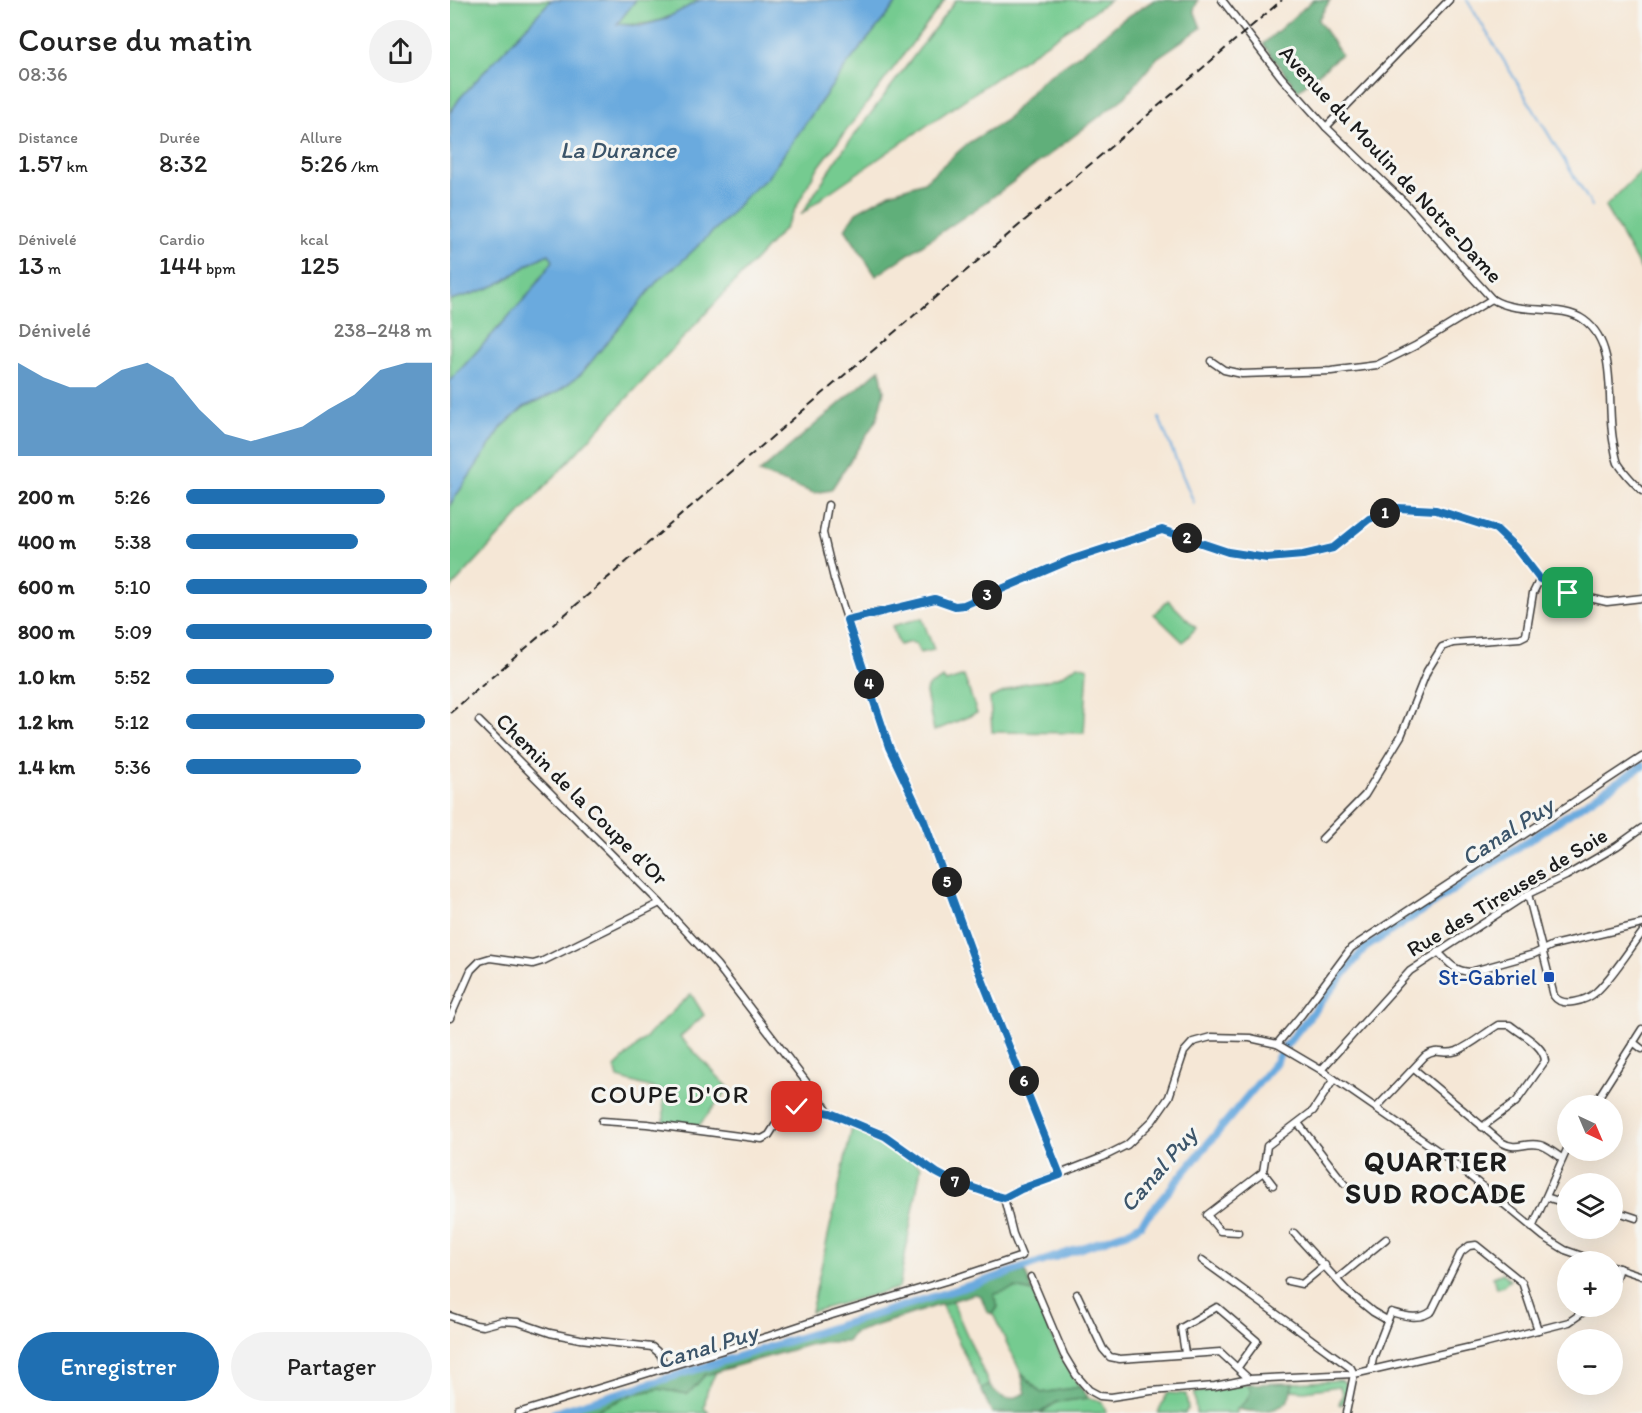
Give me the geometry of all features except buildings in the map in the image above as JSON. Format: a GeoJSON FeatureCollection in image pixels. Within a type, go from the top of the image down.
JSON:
{"type":"FeatureCollection","features":[{"type":"Feature","properties":{"kind":"street","name":"Avenue du Moulin de Notre-Dame"},"geometry":{"type":"LineString","coordinates":[[1222,0],[1282,78],[1326,127],[1406,203],[1492,299],[1506,306],[1575,314],[1593,328],[1601,340],[1608,360],[1610,428],[1617,462],[1642,491]]}},
{"type":"Feature","properties":{"kind":"street"},"geometry":{"type":"LineString","coordinates":[[1326,127],[1449,0]]}},
{"type":"Feature","properties":{"kind":"street"},"geometry":{"type":"LineString","coordinates":[[1211,361],[1224,370],[1242,374],[1331,371],[1377,365],[1415,346],[1492,299]]}},
{"type":"Feature","properties":{"kind":"street"},"geometry":{"type":"LineString","coordinates":[[828,505],[824,533],[834,579],[889,747],[924,821],[974,959],[1060,1175]]}},
{"type":"Feature","properties":{"kind":"street"},"geometry":{"type":"LineString","coordinates":[[847,620],[935,599],[955,606],[964,605],[1070,560],[1162,530],[1228,552],[1267,558],[1310,554],[1333,548],[1369,519],[1398,508],[1436,510],[1496,529],[1516,548],[1540,579],[1568,593],[1606,602],[1642,598]]}},
{"type":"Feature","properties":{"kind":"street"},"geometry":{"type":"LineString","coordinates":[[1322,839],[1365,795],[1401,736],[1427,671],[1442,647],[1453,643],[1520,638],[1526,635],[1533,593],[1540,579]]}},
{"type":"Feature","properties":{"kind":"street","name":"Chemin de la Coupe d'Or"},"geometry":{"type":"LineString","coordinates":[[479,721],[660,903],[717,965],[830,1113]]}},
{"type":"Feature","properties":{"kind":"street"},"geometry":{"type":"LineString","coordinates":[[1279,1045],[1351,948],[1642,757]]}},
{"type":"Feature","properties":{"kind":"street","name":"Rue des Tireuses de Soie"},"geometry":{"type":"LineString","coordinates":[[1321,1070],[1410,971],[1528,894],[1566,876],[1642,828]]}},
{"type":"Feature","properties":{"kind":"street"},"geometry":{"type":"LineString","coordinates":[[1528,894],[1554,996],[1565,1003],[1595,993],[1642,933]]}},
{"type":"Feature","properties":{"kind":"street","name":"Chemin de la Coupe d'Or"},"geometry":{"type":"LineString","coordinates":[[450,1018],[471,970],[480,961],[490,958],[533,964],[543,961],[660,903]]}},
{"type":"Feature","properties":{"kind":"street"},"geometry":{"type":"LineString","coordinates":[[1438,952],[1453,968],[1470,972],[1534,954],[1552,945],[1642,924]]}},
{"type":"Feature","properties":{"kind":"street"},"geometry":{"type":"LineString","coordinates":[[1376,1108],[1425,1056],[1433,1051],[1457,1051],[1498,1025],[1510,1026],[1541,1049],[1545,1054],[1545,1061],[1516,1102],[1482,1126]]}},
{"type":"Feature","properties":{"kind":"street"},"geometry":{"type":"LineString","coordinates":[[1600,1095],[1642,1029]]}},
{"type":"Feature","properties":{"kind":"street"},"geometry":{"type":"LineString","coordinates":[[518,1413],[1022,1256],[1013,1234],[1004,1198],[1127,1145],[1153,1120],[1169,1097],[1184,1052],[1193,1042],[1211,1037],[1264,1040],[1279,1045],[1321,1070],[1444,1155],[1532,1228],[1555,1245],[1571,1251]]}},
{"type":"Feature","properties":{"kind":"street"},"geometry":{"type":"LineString","coordinates":[[1633,1042],[1642,1049]]}},
{"type":"Feature","properties":{"kind":"street"},"geometry":{"type":"LineString","coordinates":[[1414,1069],[1509,1147],[1540,1145],[1557,1155]]}},
{"type":"Feature","properties":{"kind":"street"},"geometry":{"type":"LineString","coordinates":[[1238,1232],[1220,1231],[1207,1215],[1263,1172],[1267,1146],[1313,1111],[1334,1079]]}},
{"type":"Feature","properties":{"kind":"street","name":"Chemin de la Coupe d'Or"},"geometry":{"type":"LineString","coordinates":[[603,1121],[647,1124],[762,1139],[769,1135],[784,1111],[797,1107],[830,1113],[885,1136],[950,1180],[1004,1198]]}},
{"type":"Feature","properties":{"kind":"street"},"geometry":{"type":"LineString","coordinates":[[1298,1123],[1344,1184]]}},
{"type":"Feature","properties":{"kind":"street"},"geometry":{"type":"LineString","coordinates":[[1532,1228],[1561,1161]]}},
{"type":"Feature","properties":{"kind":"street"},"geometry":{"type":"LineString","coordinates":[[1263,1172],[1273,1185]]}},
{"type":"Feature","properties":{"kind":"street"},"geometry":{"type":"LineString","coordinates":[[1546,1197],[1557,1200]]}},
{"type":"Feature","properties":{"kind":"street"},"geometry":{"type":"LineString","coordinates":[[1623,1214],[1636,1218]]}},
{"type":"Feature","properties":{"kind":"street"},"geometry":{"type":"LineString","coordinates":[[1294,1233],[1347,1291],[1387,1320]]}},
{"type":"Feature","properties":{"kind":"street"},"geometry":{"type":"LineString","coordinates":[[1337,1279],[1386,1239]]}},
{"type":"Feature","properties":{"kind":"street"},"geometry":{"type":"LineString","coordinates":[[1371,1370],[1373,1358],[1391,1312],[1414,1318],[1429,1314],[1461,1252],[1469,1246],[1476,1245],[1522,1282],[1538,1330]]}},
{"type":"Feature","properties":{"kind":"street"},"geometry":{"type":"LineString","coordinates":[[1202,1260],[1351,1368],[1354,1374],[1346,1413]]}},
{"type":"Feature","properties":{"kind":"street"},"geometry":{"type":"LineString","coordinates":[[1288,1281],[1302,1284],[1325,1266]]}},
{"type":"Feature","properties":{"kind":"street"},"geometry":{"type":"LineString","coordinates":[[1623,1269],[1642,1276]]}},
{"type":"Feature","properties":{"kind":"street"},"geometry":{"type":"LineString","coordinates":[[1030,1276],[1064,1355],[1076,1375],[1089,1390],[1100,1396],[1111,1397],[1215,1386],[1249,1379],[1354,1374],[1538,1330],[1569,1322],[1576,1317]]}},
{"type":"Feature","properties":{"kind":"street"},"geometry":{"type":"LineString","coordinates":[[1077,1294],[1103,1349],[1110,1357],[1120,1359],[1220,1352],[1249,1379]]}},
{"type":"Feature","properties":{"kind":"street"},"geometry":{"type":"LineString","coordinates":[[1185,1353],[1181,1328],[1217,1307],[1257,1341],[1238,1367]]}},
{"type":"Feature","properties":{"kind":"street"},"geometry":{"type":"LineString","coordinates":[[450,1316],[476,1325],[483,1326],[502,1321],[518,1322],[580,1339],[651,1347],[660,1354],[666,1368]]}},
{"type":"Feature","properties":{"kind":"green space"},"geometry":{"type":"Polygon","coordinates":[[[450,0],[551,0],[460,98],[450,113],[450,0]]]}},
{"type":"Feature","properties":{"kind":"green space"},"geometry":{"type":"Polygon","coordinates":[[[636,0],[700,0],[661,20],[641,24],[617,24],[636,0]]]}},
{"type":"Feature","properties":{"kind":"green space"},"geometry":{"type":"Polygon","coordinates":[[[899,0],[945,0],[815,172],[785,228],[450,589],[450,505],[502,427],[524,407],[557,392],[581,374],[659,279],[681,262],[767,178],[846,66],[899,0]]]}},
{"type":"Feature","properties":{"kind":"green space"},"geometry":{"type":"Polygon","coordinates":[[[956,0],[1110,0],[824,196],[801,215],[838,157],[956,0]]]}},
{"type":"Feature","properties":{"kind":"green space"},"geometry":{"type":"Polygon","coordinates":[[[1154,0],[1198,0],[1194,10],[1201,28],[1157,58],[1125,97],[986,202],[876,276],[845,229],[856,212],[890,193],[924,182],[968,143],[1006,120],[1040,82],[1088,48],[1122,20],[1154,0]]]}},
{"type":"Feature","properties":{"kind":"green space"},"geometry":{"type":"Polygon","coordinates":[[[1313,0],[1330,0],[1318,20],[1341,54],[1298,91],[1263,44],[1313,0]]]}},
{"type":"Feature","properties":{"kind":"green space"},"geometry":{"type":"Polygon","coordinates":[[[1642,170],[1642,271],[1605,207],[1642,170]]]}},
{"type":"Feature","properties":{"kind":"green space"},"geometry":{"type":"Polygon","coordinates":[[[549,254],[553,261],[529,294],[450,381],[450,300],[496,285],[549,254]]]}},
{"type":"Feature","properties":{"kind":"green space"},"geometry":{"type":"Polygon","coordinates":[[[880,369],[884,391],[877,419],[831,490],[814,493],[759,473],[880,369]]]}},
{"type":"Feature","properties":{"kind":"green space"},"geometry":{"type":"Polygon","coordinates":[[[1168,600],[1196,628],[1183,642],[1154,614],[1168,600]]]}},
{"type":"Feature","properties":{"kind":"green space"},"geometry":{"type":"Polygon","coordinates":[[[922,618],[934,650],[920,653],[917,645],[911,642],[899,645],[892,626],[922,618]]]}},
{"type":"Feature","properties":{"kind":"green space"},"geometry":{"type":"Polygon","coordinates":[[[1078,665],[1088,668],[1084,733],[992,732],[990,698],[1025,683],[1045,681],[1061,676],[1078,665]]]}},
{"type":"Feature","properties":{"kind":"green space"},"geometry":{"type":"Polygon","coordinates":[[[964,676],[977,713],[934,731],[926,693],[927,687],[943,678],[946,682],[964,676]]]}},
{"type":"Feature","properties":{"kind":"green space"},"geometry":{"type":"Polygon","coordinates":[[[691,994],[704,1015],[680,1037],[729,1088],[697,1128],[664,1123],[663,1091],[618,1078],[615,1067],[691,994]]]}},
{"type":"Feature","properties":{"kind":"green space"},"geometry":{"type":"Polygon","coordinates":[[[852,1128],[883,1138],[921,1167],[899,1288],[811,1312],[852,1128]]]}},
{"type":"Feature","properties":{"kind":"green space"},"geometry":{"type":"Polygon","coordinates":[[[1025,1271],[1033,1292],[1015,1288],[995,1294],[998,1307],[993,1314],[987,1312],[981,1296],[975,1294],[853,1333],[847,1342],[823,1342],[808,1345],[705,1375],[688,1394],[659,1389],[634,1394],[590,1413],[559,1413],[1025,1271]]]}},
{"type":"Feature","properties":{"kind":"green space"},"geometry":{"type":"Polygon","coordinates":[[[1503,1273],[1510,1280],[1496,1288],[1493,1277],[1503,1273]]]}},
{"type":"Feature","properties":{"kind":"green space"},"geometry":{"type":"Polygon","coordinates":[[[1015,1288],[1033,1292],[1060,1353],[1080,1387],[1041,1393],[1021,1373],[993,1314],[998,1307],[995,1294],[1015,1288]]]}},
{"type":"Feature","properties":{"kind":"green space"},"geometry":{"type":"Polygon","coordinates":[[[952,1301],[989,1385],[981,1389],[941,1304],[952,1301]]]}},
{"type":"Feature","properties":{"kind":"green space"},"geometry":{"type":"Polygon","coordinates":[[[716,1372],[707,1391],[704,1408],[709,1413],[590,1413],[634,1394],[659,1389],[688,1394],[705,1375],[716,1372]]]}},
{"type":"Feature","properties":{"kind":"green space"},"geometry":{"type":"Polygon","coordinates":[[[1021,1373],[1041,1393],[1080,1387],[1089,1398],[1057,1402],[1040,1413],[992,1413],[981,1389],[989,1385],[1002,1397],[1010,1399],[1020,1396],[1026,1393],[1021,1373]]]}},
{"type":"Feature","properties":{"kind":"green space"},"geometry":{"type":"Polygon","coordinates":[[[1341,1380],[1347,1385],[1348,1391],[1341,1405],[1339,1404],[1343,1393],[1339,1386],[1305,1391],[1291,1390],[1293,1383],[1341,1380]]]}},
{"type":"Feature","properties":{"kind":"green space"},"geometry":{"type":"Polygon","coordinates":[[[1293,1383],[1287,1402],[1282,1406],[1257,1411],[1237,1409],[1247,1400],[1251,1391],[1247,1384],[1293,1383]]]}},
{"type":"Feature","properties":{"kind":"green space"},"geometry":{"type":"Polygon","coordinates":[[[1247,1384],[1251,1391],[1247,1400],[1237,1409],[1237,1413],[1196,1413],[1194,1393],[1247,1384]]]}},
{"type":"Feature","properties":{"kind":"green space"},"geometry":{"type":"Polygon","coordinates":[[[1167,1393],[1186,1394],[1188,1408],[1185,1413],[1158,1413],[1167,1393]]]}},
{"type":"Feature","properties":{"kind":"green space"},"geometry":{"type":"Polygon","coordinates":[[[1089,1398],[1101,1402],[1106,1413],[1040,1413],[1057,1402],[1089,1398]]]}},
{"type":"Feature","properties":{"kind":"water","name":"La Durance"},"geometry":{"type":"Polygon","coordinates":[[[551,0],[636,0],[617,24],[640,26],[663,20],[700,0],[899,0],[846,66],[767,178],[681,262],[659,279],[581,374],[557,392],[524,407],[502,427],[450,505],[450,381],[529,294],[553,261],[549,254],[496,285],[450,300],[450,113],[460,98],[551,0]]]}},
{"type":"Feature","properties":{"kind":"waterway"},"geometry":{"type":"LineString","coordinates":[[1467,0],[1592,206]]}},
{"type":"Feature","properties":{"kind":"waterway"},"geometry":{"type":"LineString","coordinates":[[1159,418],[1194,503]]}},
{"type":"Feature","properties":{"kind":"waterway","name":"Canal Puy"},"geometry":{"type":"LineString","coordinates":[[554,1413],[991,1279],[1128,1232],[1141,1224],[1276,1062],[1282,1050],[1365,948],[1642,766]]}},
{"type":"Feature","properties":{"kind":"railway"},"geometry":{"type":"LineString","coordinates":[[450,713],[1282,0]]}},
{"type":"Feature","properties":{"kind":"place","name":"St-Gabriel"},"geometry":{"type":"Point","coordinates":[1549,977]}},
{"type":"Feature","properties":{"kind":"district","name":"COUPE D'OR"},"geometry":{"type":"Point","coordinates":[670,1094]}},
{"type":"Feature","properties":{"kind":"district","name":"QUARTIER SUD ROCADE"},"geometry":{"type":"Point","coordinates":[1436,1177]}},
{"type":"Feature","properties":{"kind":"route"},"geometry":{"type":"LineString","coordinates":[[797,1107],[830,1113],[885,1136],[950,1180],[1004,1198],[1021,1189],[1060,1175],[974,959],[924,821],[889,747],[847,620],[935,599],[955,606],[964,605],[1070,560],[1162,530],[1228,552],[1267,558],[1310,554],[1333,548],[1369,519],[1398,508],[1436,510],[1496,529],[1516,548],[1540,579],[1568,593]]}}]}
